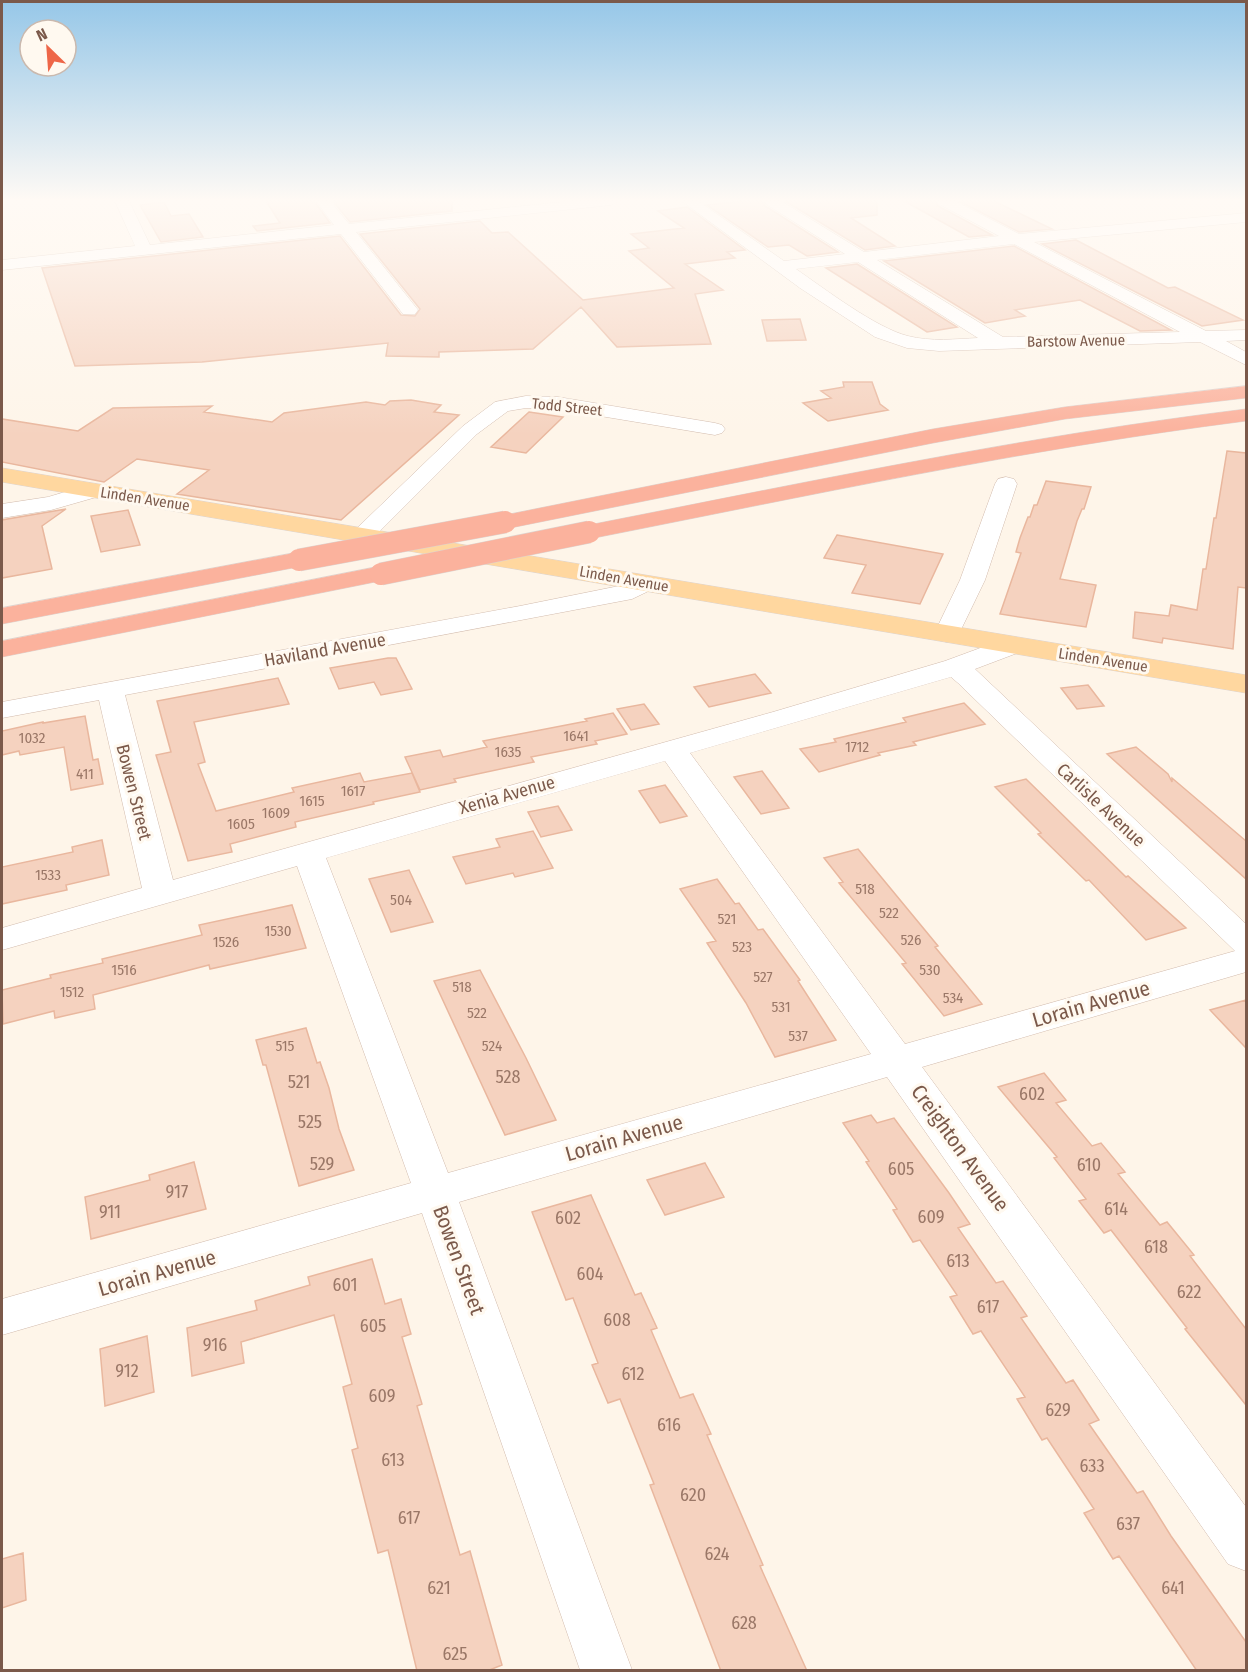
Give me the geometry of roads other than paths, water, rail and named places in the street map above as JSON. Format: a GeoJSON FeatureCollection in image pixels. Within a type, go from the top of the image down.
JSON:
{"type":"FeatureCollection","features":[{"type":"Feature","properties":{"kind":"highway"},"geometry":{"type":"LineString","coordinates":[[2,616],[505,522],[933,436],[1065,413],[1246,392]]}},
{"type":"Feature","properties":{"kind":"highway"},"geometry":{"type":"LineString","coordinates":[[2,649],[589,532],[1080,439],[1236,416]]}},
{"type":"Feature","properties":{"kind":"highway"},"geometry":{"type":"LineString","coordinates":[[2,611],[128,591]]}},
{"type":"Feature","properties":{"kind":"highway"},"geometry":{"type":"LineString","coordinates":[[2,662],[276,595]]}},
{"type":"Feature","properties":{"kind":"main road","name":"Linden Avenue"},"geometry":{"type":"LineString","coordinates":[[2,475],[1246,684]]}},
{"type":"Feature","properties":{"kind":"street"},"geometry":{"type":"LineString","coordinates":[[384,279],[409,310]]}},
{"type":"Feature","properties":{"kind":"street","name":"Barstow Avenue"},"geometry":{"type":"LineString","coordinates":[[801,279],[881,333],[907,342],[939,345],[1246,335]]}},
{"type":"Feature","properties":{"kind":"street"},"geometry":{"type":"LineString","coordinates":[[897,279],[999,343]]}},
{"type":"Feature","properties":{"kind":"street"},"geometry":{"type":"LineString","coordinates":[[1094,279],[1246,358]]}},
{"type":"Feature","properties":{"kind":"street","name":"Todd Street"},"geometry":{"type":"LineString","coordinates":[[363,536],[470,430],[502,406],[526,402],[558,403],[715,429]]}},
{"type":"Feature","properties":{"kind":"street"},"geometry":{"type":"LineString","coordinates":[[947,634],[978,562],[1006,484]]}},
{"type":"Feature","properties":{"kind":"street"},"geometry":{"type":"LineString","coordinates":[[2,511],[51,503],[92,490]]}},
{"type":"Feature","properties":{"kind":"street","name":"Haviland Avenue"},"geometry":{"type":"LineString","coordinates":[[2,710],[562,606],[632,591],[646,583]]}},
{"type":"Feature","properties":{"kind":"street","name":"Xenia Avenue"},"geometry":{"type":"LineString","coordinates":[[2,939],[955,667],[1011,646]]}},
{"type":"Feature","properties":{"kind":"street","name":"Carlisle Avenue"},"geometry":{"type":"LineString","coordinates":[[955,667],[1246,943]]}},
{"type":"Feature","properties":{"kind":"street","name":"Bowen Street"},"geometry":{"type":"LineString","coordinates":[[110,690],[160,894]]}},
{"type":"Feature","properties":{"kind":"street","name":"Creighton Avenue"},"geometry":{"type":"LineString","coordinates":[[672,748],[1246,1547]]}},
{"type":"Feature","properties":{"kind":"street","name":"Bowen Street"},"geometry":{"type":"LineString","coordinates":[[308,852],[463,1268],[606,1671]]}},
{"type":"Feature","properties":{"kind":"street","name":"Lorain Avenue"},"geometry":{"type":"LineString","coordinates":[[2,1317],[1246,960]]}}]}
